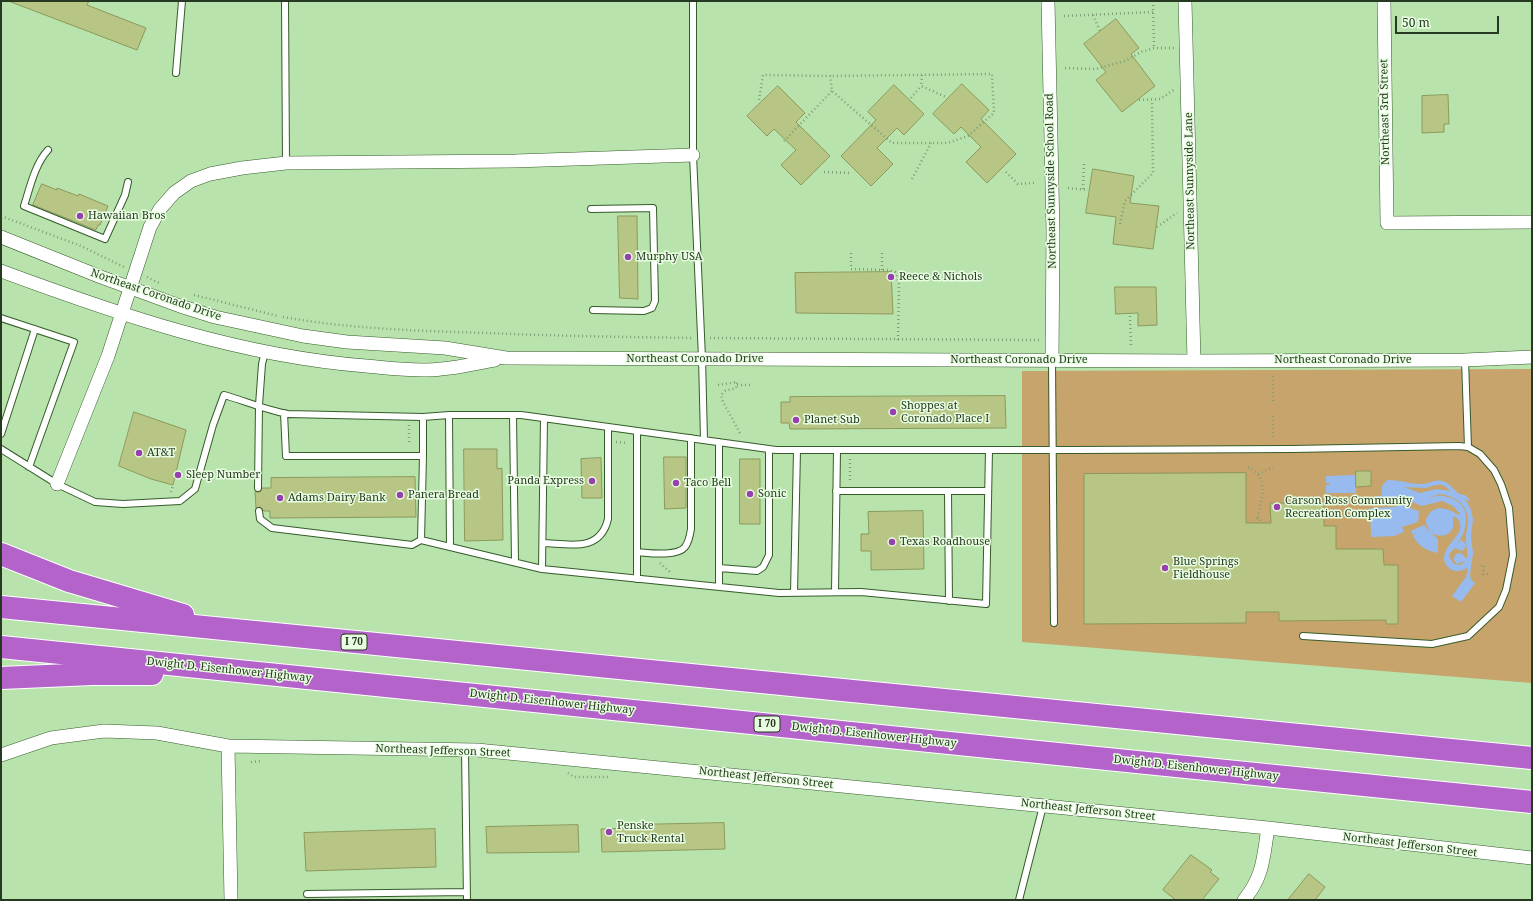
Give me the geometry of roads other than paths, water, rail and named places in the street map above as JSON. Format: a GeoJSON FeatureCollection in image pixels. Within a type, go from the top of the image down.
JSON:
{"type":"FeatureCollection","features":[{"type":"Feature","properties":{"kind":"highway"},"geometry":{"type":"LineString","coordinates":[[1,554],[69,581],[232,630]]}},
{"type":"Feature","properties":{"kind":"highway","name":"I 70"},"geometry":{"type":"LineString","coordinates":[[1,606],[1532,758]]}},
{"type":"Feature","properties":{"kind":"highway","name":"Dwight D. Eisenhower Highway"},"geometry":{"type":"LineString","coordinates":[[1,647],[1532,802]]}},
{"type":"Feature","properties":{"kind":"highway"},"geometry":{"type":"LineString","coordinates":[[1,678],[92,674],[264,673]]}},
{"type":"Feature","properties":{"kind":"street","name":"Northeast Sunnyside School Road"},"geometry":{"type":"LineString","coordinates":[[1048,1],[1053,232],[1052,360]]}},
{"type":"Feature","properties":{"kind":"street","name":"Northeast Sunnyside Lane"},"geometry":{"type":"LineString","coordinates":[[1185,1],[1194,361]]}},
{"type":"Feature","properties":{"kind":"street","name":"Northeast 3rd Street"},"geometry":{"type":"LineString","coordinates":[[1384,1],[1387,224],[1532,222]]}},
{"type":"Feature","properties":{"kind":"street"},"geometry":{"type":"LineString","coordinates":[[57,484],[108,356],[150,227],[160,209],[174,193],[191,181],[210,174],[242,168],[286,163],[515,162],[693,155]]}},
{"type":"Feature","properties":{"kind":"street","name":"Northeast Coronado Drive"},"geometry":{"type":"LineString","coordinates":[[1,237],[180,306],[215,317],[296,334],[347,342],[444,348],[506,358],[1194,361],[1465,360],[1532,357]]}},
{"type":"Feature","properties":{"kind":"street","name":"Northeast Coronado Drive"},"geometry":{"type":"LineString","coordinates":[[1,271],[121,314],[194,336],[300,359],[345,364],[440,370],[506,358]]}},
{"type":"Feature","properties":{"kind":"street","name":"Northeast Jefferson Street"},"geometry":{"type":"LineString","coordinates":[[1,755],[51,738],[104,732],[157,733],[228,746],[465,749],[1268,828],[1532,858]]}},
{"type":"Feature","properties":{"kind":"street"},"geometry":{"type":"LineString","coordinates":[[228,746],[231,900]]}},
{"type":"Feature","properties":{"kind":"street"},"geometry":{"type":"LineString","coordinates":[[1244,900],[1252,891],[1262,871],[1268,828]]}},
{"type":"Feature","properties":{"kind":"lane"},"geometry":{"type":"LineString","coordinates":[[176,73],[182,1]]}},
{"type":"Feature","properties":{"kind":"lane"},"geometry":{"type":"LineString","coordinates":[[284,1],[286,163]]}},
{"type":"Feature","properties":{"kind":"lane"},"geometry":{"type":"LineString","coordinates":[[693,1],[693,155],[704,440]]}},
{"type":"Feature","properties":{"kind":"lane"},"geometry":{"type":"LineString","coordinates":[[48,150],[40,162],[24,206],[105,238],[125,195],[128,182]]}},
{"type":"Feature","properties":{"kind":"lane"},"geometry":{"type":"LineString","coordinates":[[591,209],[653,208],[655,301],[652,308],[644,311],[593,310]]}},
{"type":"Feature","properties":{"kind":"lane"},"geometry":{"type":"LineString","coordinates":[[1,318],[74,342],[29,467]]}},
{"type":"Feature","properties":{"kind":"lane"},"geometry":{"type":"LineString","coordinates":[[1,434],[35,329]]}},
{"type":"Feature","properties":{"kind":"lane"},"geometry":{"type":"LineString","coordinates":[[258,488],[259,406],[262,364],[265,352]]}},
{"type":"Feature","properties":{"kind":"lane"},"geometry":{"type":"LineString","coordinates":[[1052,360],[1054,623]]}},
{"type":"Feature","properties":{"kind":"lane"},"geometry":{"type":"LineString","coordinates":[[1465,360],[1468,447]]}},
{"type":"Feature","properties":{"kind":"lane"},"geometry":{"type":"LineString","coordinates":[[1,449],[57,484],[94,502],[123,504],[180,501],[195,489],[213,425],[224,395],[271,411],[284,413],[423,417],[449,415],[513,415],[770,449],[1286,449],[1434,446],[1468,447],[1480,454],[1494,470],[1501,484],[1509,508],[1512,555],[1506,590],[1499,607],[1468,636],[1432,644],[1303,636]]}},
{"type":"Feature","properties":{"kind":"lane"},"geometry":{"type":"LineString","coordinates":[[284,413],[286,456],[423,456]]}},
{"type":"Feature","properties":{"kind":"lane"},"geometry":{"type":"LineString","coordinates":[[449,415],[450,547]]}},
{"type":"Feature","properties":{"kind":"lane"},"geometry":{"type":"LineString","coordinates":[[513,415],[515,562]]}},
{"type":"Feature","properties":{"kind":"lane"},"geometry":{"type":"LineString","coordinates":[[421,540],[423,417]]}},
{"type":"Feature","properties":{"kind":"lane"},"geometry":{"type":"LineString","coordinates":[[542,569],[544,418]]}},
{"type":"Feature","properties":{"kind":"lane"},"geometry":{"type":"LineString","coordinates":[[542,543],[585,545],[596,539],[606,527],[608,519],[608,427]]}},
{"type":"Feature","properties":{"kind":"lane"},"geometry":{"type":"LineString","coordinates":[[636,579],[637,431]]}},
{"type":"Feature","properties":{"kind":"lane"},"geometry":{"type":"LineString","coordinates":[[637,552],[674,554],[685,548],[691,529],[691,438]]}},
{"type":"Feature","properties":{"kind":"lane"},"geometry":{"type":"LineString","coordinates":[[719,442],[719,587]]}},
{"type":"Feature","properties":{"kind":"lane"},"geometry":{"type":"LineString","coordinates":[[719,568],[757,571],[763,567],[768,555],[770,449]]}},
{"type":"Feature","properties":{"kind":"lane"},"geometry":{"type":"LineString","coordinates":[[794,593],[797,450]]}},
{"type":"Feature","properties":{"kind":"lane"},"geometry":{"type":"LineString","coordinates":[[835,592],[837,450]]}},
{"type":"Feature","properties":{"kind":"lane"},"geometry":{"type":"LineString","coordinates":[[259,511],[260,519],[272,528],[412,545],[421,540],[542,569],[779,593],[861,592],[986,604],[989,450]]}},
{"type":"Feature","properties":{"kind":"lane"},"geometry":{"type":"LineString","coordinates":[[836,490],[948,492],[988,491]]}},
{"type":"Feature","properties":{"kind":"lane"},"geometry":{"type":"LineString","coordinates":[[948,492],[949,601]]}},
{"type":"Feature","properties":{"kind":"lane"},"geometry":{"type":"LineString","coordinates":[[465,749],[467,900]]}},
{"type":"Feature","properties":{"kind":"lane"},"geometry":{"type":"LineString","coordinates":[[1019,900],[1043,806]]}},
{"type":"Feature","properties":{"kind":"lane"},"geometry":{"type":"LineString","coordinates":[[307,894],[338,897],[467,892]]}},
{"type":"Feature","properties":{"kind":"water"},"geometry":{"type":"Polygon","coordinates":[[[1356,475],[1356,493],[1326,493],[1326,485],[1329,485],[1329,483],[1326,483],[1326,476],[1356,475]]]}},
{"type":"Feature","properties":{"kind":"water"},"geometry":{"type":"Polygon","coordinates":[[[1388,480],[1419,484],[1442,481],[1448,483],[1459,494],[1465,495],[1470,500],[1468,501],[1464,498],[1470,507],[1473,519],[1471,537],[1473,553],[1470,575],[1471,580],[1475,583],[1461,602],[1452,596],[1466,577],[1468,569],[1458,571],[1451,570],[1445,563],[1444,558],[1447,548],[1460,530],[1460,522],[1458,519],[1453,516],[1453,528],[1446,535],[1441,536],[1431,533],[1438,539],[1438,553],[1430,551],[1420,545],[1413,536],[1417,533],[1413,535],[1411,531],[1424,525],[1429,532],[1426,523],[1427,518],[1428,515],[1436,509],[1444,508],[1459,515],[1460,514],[1453,506],[1442,501],[1422,506],[1402,498],[1390,501],[1376,500],[1376,496],[1382,496],[1382,487],[1388,480]],[[1443,485],[1425,488],[1404,487],[1420,493],[1436,489],[1451,491],[1443,485]],[[1440,494],[1428,498],[1443,496],[1452,498],[1459,503],[1466,515],[1465,529],[1457,544],[1461,540],[1465,543],[1466,547],[1462,551],[1455,548],[1450,553],[1449,557],[1454,564],[1461,565],[1465,561],[1457,564],[1454,557],[1456,554],[1461,553],[1467,558],[1466,534],[1468,517],[1464,506],[1460,502],[1456,499],[1446,495],[1440,494]]]}},
{"type":"Feature","properties":{"kind":"water"},"geometry":{"type":"Polygon","coordinates":[[[1401,505],[1419,511],[1418,522],[1402,527],[1404,532],[1394,536],[1371,537],[1370,508],[1394,507],[1401,505]]]}},
{"type":"Feature","properties":{"kind":"place","name":"Hawaiian Bros"},"geometry":{"type":"Point","coordinates":[80,216]}},
{"type":"Feature","properties":{"kind":"place","name":"Murphy USA"},"geometry":{"type":"Point","coordinates":[628,257]}},
{"type":"Feature","properties":{"kind":"place","name":"Reece & Nichols"},"geometry":{"type":"Point","coordinates":[891,277]}},
{"type":"Feature","properties":{"kind":"place","name":"Shoppes at Coronado Place I"},"geometry":{"type":"Point","coordinates":[893,412]}},
{"type":"Feature","properties":{"kind":"place","name":"Planet Sub"},"geometry":{"type":"Point","coordinates":[796,420]}},
{"type":"Feature","properties":{"kind":"place","name":"AT&T"},"geometry":{"type":"Point","coordinates":[139,453]}},
{"type":"Feature","properties":{"kind":"place","name":"Sleep Number"},"geometry":{"type":"Point","coordinates":[178,475]}},
{"type":"Feature","properties":{"kind":"place","name":"Panda Express"},"geometry":{"type":"Point","coordinates":[592,481]}},
{"type":"Feature","properties":{"kind":"place","name":"Taco Bell"},"geometry":{"type":"Point","coordinates":[676,483]}},
{"type":"Feature","properties":{"kind":"place","name":"Sonic"},"geometry":{"type":"Point","coordinates":[750,494]}},
{"type":"Feature","properties":{"kind":"place","name":"Panera Bread"},"geometry":{"type":"Point","coordinates":[400,495]}},
{"type":"Feature","properties":{"kind":"place","name":"Adams Dairy Bank"},"geometry":{"type":"Point","coordinates":[280,498]}},
{"type":"Feature","properties":{"kind":"place","name":"Carson Ross Community Recreation Complex"},"geometry":{"type":"Point","coordinates":[1277,507]}},
{"type":"Feature","properties":{"kind":"place","name":"Texas Roadhouse"},"geometry":{"type":"Point","coordinates":[892,542]}},
{"type":"Feature","properties":{"kind":"place","name":"Blue Springs Fieldhouse"},"geometry":{"type":"Point","coordinates":[1165,568]}},
{"type":"Feature","properties":{"kind":"place","name":"Penske Truck Rental"},"geometry":{"type":"Point","coordinates":[609,832]}}]}
